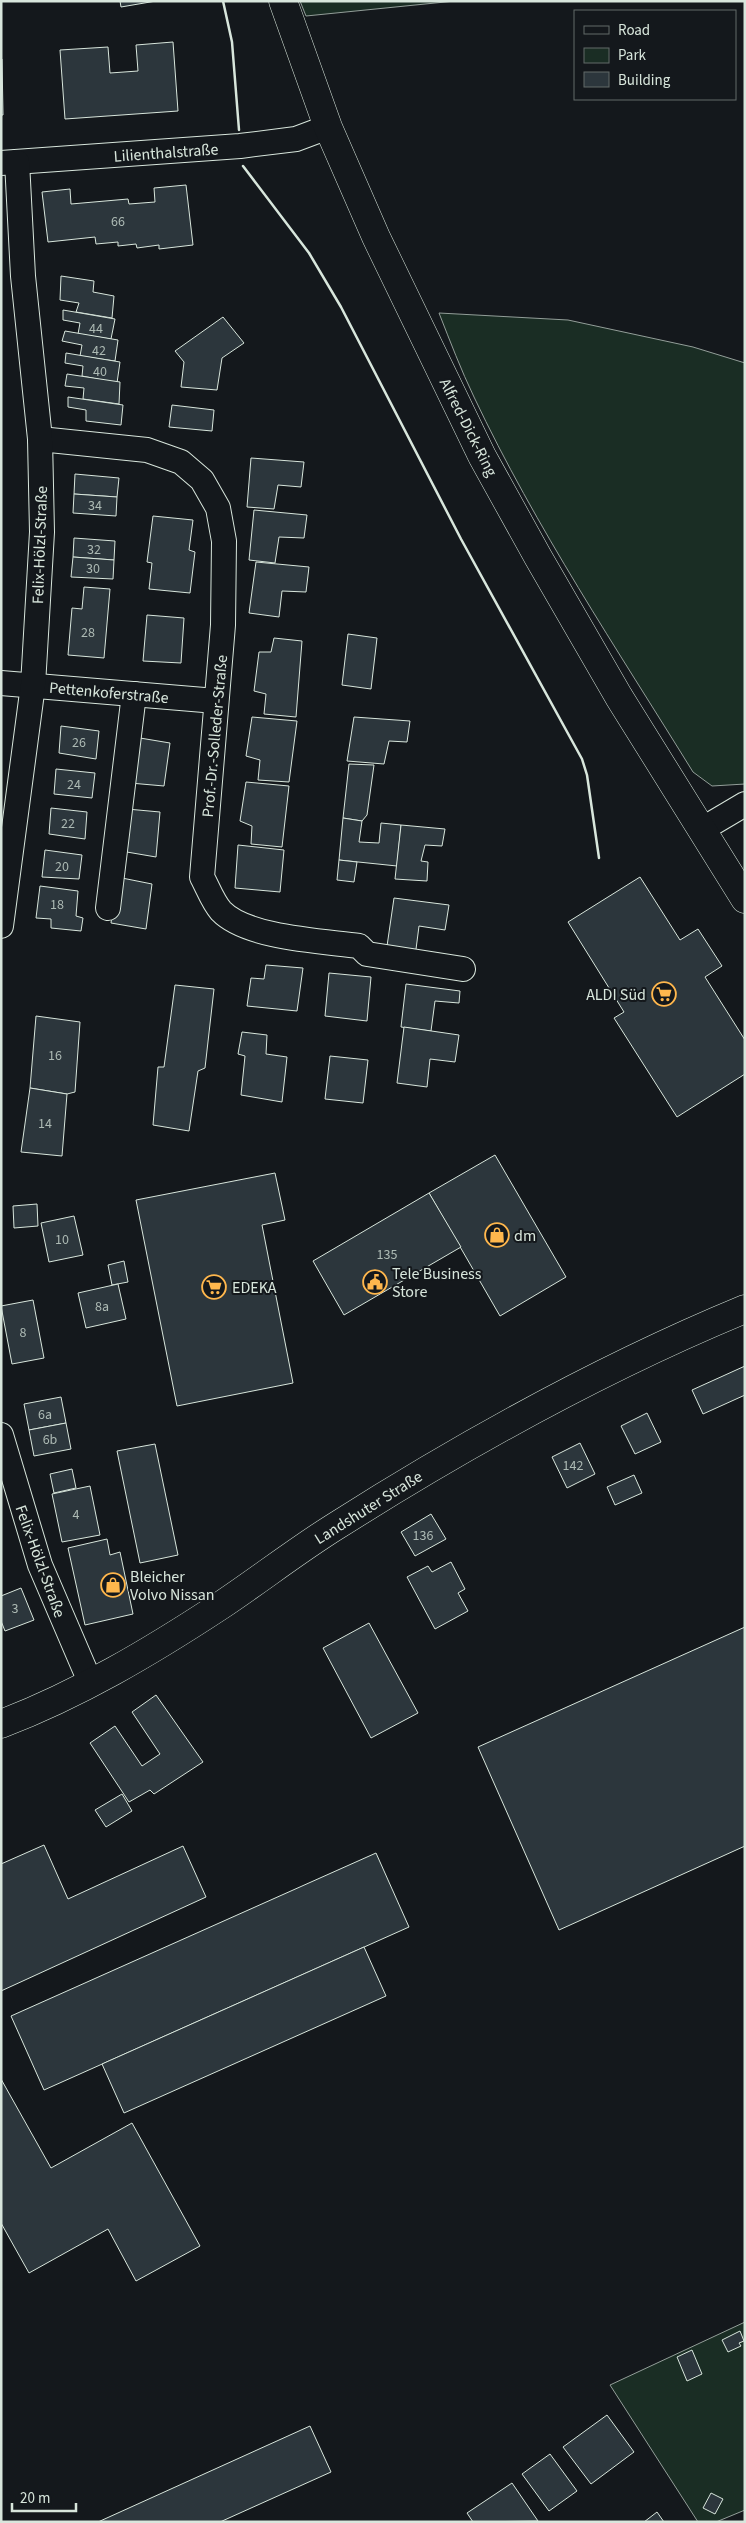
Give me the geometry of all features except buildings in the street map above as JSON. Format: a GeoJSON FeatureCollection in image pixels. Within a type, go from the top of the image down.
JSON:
{"type":"FeatureCollection","features":[{"type":"Feature","properties":{"kind":"main road","name":"Alfred-Dick-Ring"},"geometry":{"type":"LineString","coordinates":[[283,1],[328,127],[376,237],[482,456],[605,673],[745,899]]}},
{"type":"Feature","properties":{"kind":"main road","name":"Landshuter Straße"},"geometry":{"type":"LineString","coordinates":[[1,1724],[91,1684],[204,1616],[335,1526],[506,1424],[621,1363],[745,1309]]}},
{"type":"Feature","properties":{"kind":"street","name":"Lilienthalstraße"},"geometry":{"type":"LineString","coordinates":[[9,163],[240,146],[296,139],[328,127]]}},
{"type":"Feature","properties":{"kind":"street","name":"Felix-Hölzl-Straße"},"geometry":{"type":"LineString","coordinates":[[1,926],[33,685],[42,532],[40,439],[9,163]]}},
{"type":"Feature","properties":{"kind":"street","name":"Prof.-Dr.-Solleder-Straße"},"geometry":{"type":"LineString","coordinates":[[40,439],[147,450],[181,462],[202,480],[218,508],[224,542],[223,625],[202,877],[222,911],[250,929],[258,931],[359,946],[367,954],[463,969]]}},
{"type":"Feature","properties":{"kind":"street","name":"Pettenkoferstraße"},"geometry":{"type":"LineString","coordinates":[[1,683],[216,701]]}},
{"type":"Feature","properties":{"kind":"street"},"geometry":{"type":"LineString","coordinates":[[108,908],[134,694]]}},
{"type":"Feature","properties":{"kind":"street"},"geometry":{"type":"LineString","coordinates":[[701,830],[745,804]]}},
{"type":"Feature","properties":{"kind":"street","name":"Felix-Hölzl-Straße"},"geometry":{"type":"LineString","coordinates":[[1,1435],[40,1565],[91,1684]]}},
{"type":"Feature","properties":{"kind":"green space"},"geometry":{"type":"Polygon","coordinates":[[[300,1],[455,1],[306,16],[300,1]]]}},
{"type":"Feature","properties":{"kind":"green space"},"geometry":{"type":"Polygon","coordinates":[[[439,313],[568,320],[693,347],[745,363],[745,784],[712,786],[693,772],[550,541],[498,446],[474,397],[439,313]]]}},
{"type":"Feature","properties":{"kind":"green space"},"geometry":{"type":"Polygon","coordinates":[[[745,2322],[745,2510],[716,2522],[698,2522],[610,2385],[745,2322]]]}},
{"type":"Feature","properties":{"kind":"wall"},"geometry":{"type":"LineString","coordinates":[[223,1],[232,42],[239,130]]}},
{"type":"Feature","properties":{"kind":"wall"},"geometry":{"type":"LineString","coordinates":[[243,166],[309,253],[341,307],[461,539],[582,759],[587,775],[599,858]]}},
{"type":"Feature","properties":{"kind":"place","name":"ALDI Süd"},"geometry":{"type":"Point","coordinates":[664,994]}},
{"type":"Feature","properties":{"kind":"place","name":"dm"},"geometry":{"type":"Point","coordinates":[497,1235]}},
{"type":"Feature","properties":{"kind":"place","name":"Tele Business Store"},"geometry":{"type":"Point","coordinates":[375,1282]}},
{"type":"Feature","properties":{"kind":"place","name":"EDEKA"},"geometry":{"type":"Point","coordinates":[214,1287]}},
{"type":"Feature","properties":{"kind":"place","name":"Bleicher Volvo Nissan"},"geometry":{"type":"Point","coordinates":[113,1585]}}]}
